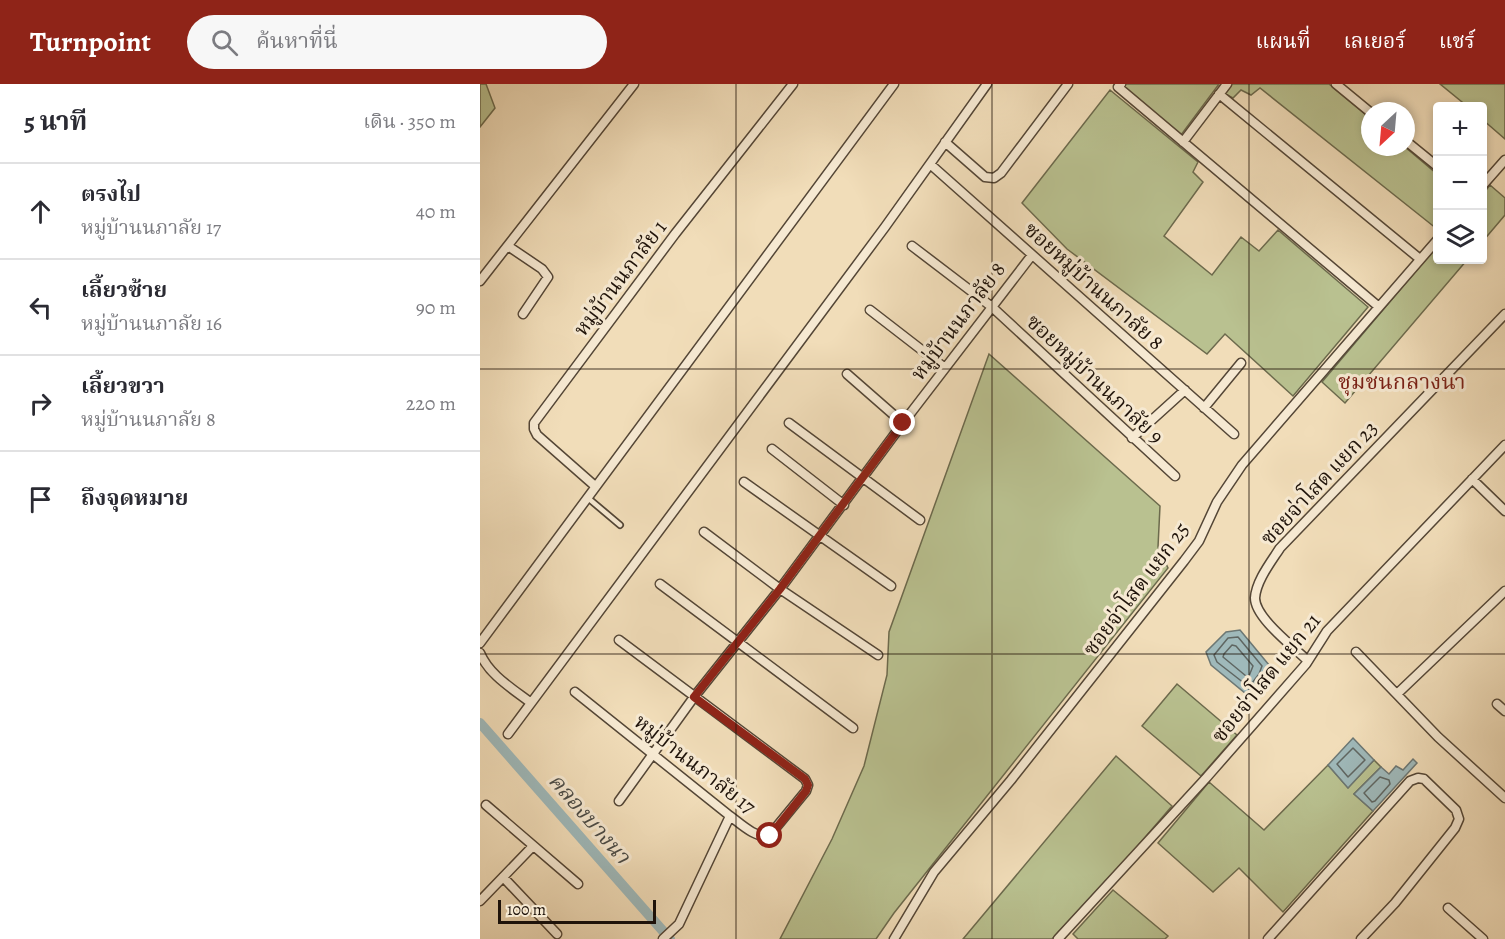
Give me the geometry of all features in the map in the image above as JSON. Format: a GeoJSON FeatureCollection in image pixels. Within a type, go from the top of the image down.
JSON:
{"type":"FeatureCollection","features":[{"type":"Feature","properties":{"kind":"street"},"geometry":{"type":"LineString","coordinates":[[480,281],[634,84]]}},
{"type":"Feature","properties":{"kind":"street","name":"หมู่บ้านนภาลัย 1"},"geometry":{"type":"LineString","coordinates":[[595,486],[537,435],[534,423],[675,234],[793,84]]}},
{"type":"Feature","properties":{"kind":"street"},"geometry":{"type":"LineString","coordinates":[[480,643],[894,84]]}},
{"type":"Feature","properties":{"kind":"street"},"geometry":{"type":"LineString","coordinates":[[945,142],[985,177],[994,178],[1001,173],[1068,84]]}},
{"type":"Feature","properties":{"kind":"street"},"geometry":{"type":"LineString","coordinates":[[1121,84],[1118,87],[1378,307]]}},
{"type":"Feature","properties":{"kind":"street"},"geometry":{"type":"LineString","coordinates":[[1183,142],[1227,84]]}},
{"type":"Feature","properties":{"kind":"street"},"geometry":{"type":"LineString","coordinates":[[1335,84],[1361,105]]}},
{"type":"Feature","properties":{"kind":"street"},"geometry":{"type":"LineString","coordinates":[[508,734],[930,164],[984,86]]}},
{"type":"Feature","properties":{"kind":"street"},"geometry":{"type":"LineString","coordinates":[[1219,94],[1420,259]]}},
{"type":"Feature","properties":{"kind":"street"},"geometry":{"type":"LineString","coordinates":[[1415,149],[1433,164]]}},
{"type":"Feature","properties":{"kind":"street"},"geometry":{"type":"LineString","coordinates":[[1487,180],[1505,160]]}},
{"type":"Feature","properties":{"kind":"street","name":"ซอยหมู่บ้านนภาลัย 8"},"geometry":{"type":"LineString","coordinates":[[930,164],[1234,434]]}},
{"type":"Feature","properties":{"kind":"street","name":"ซอยจ่าโสด แยก 25"},"geometry":{"type":"LineString","coordinates":[[894,939],[934,872],[1011,780],[1199,541],[1217,502],[1242,465],[1433,243]]}},
{"type":"Feature","properties":{"kind":"street"},"geometry":{"type":"LineString","coordinates":[[508,246],[542,269],[548,277],[523,314]]}},
{"type":"Feature","properties":{"kind":"street","name":"ซอยหมู่บ้านนภาลัย 9"},"geometry":{"type":"LineString","coordinates":[[912,246],[992,307],[1175,476]]}},
{"type":"Feature","properties":{"kind":"street","name":"หมู่บ้านนภาลัย 8"},"geometry":{"type":"LineString","coordinates":[[619,801],[694,697],[780,589],[1032,255]]}},
{"type":"Feature","properties":{"kind":"street"},"geometry":{"type":"LineString","coordinates":[[870,310],[945,368]]}},
{"type":"Feature","properties":{"kind":"street","name":"ซอยจ่าโสด แยก 23"},"geometry":{"type":"LineString","coordinates":[[1308,661],[1260,614],[1255,600],[1256,590],[1267,568],[1280,548],[1505,314]]}},
{"type":"Feature","properties":{"kind":"street"},"geometry":{"type":"LineString","coordinates":[[1204,408],[1241,363]]}},
{"type":"Feature","properties":{"kind":"street"},"geometry":{"type":"LineString","coordinates":[[847,374],[903,423]]}},
{"type":"Feature","properties":{"kind":"street"},"geometry":{"type":"LineString","coordinates":[[1132,438],[1185,390]]}},
{"type":"Feature","properties":{"kind":"street"},"geometry":{"type":"LineString","coordinates":[[789,423],[920,520]]}},
{"type":"Feature","properties":{"kind":"street","name":"ซอยจ่าโสด แยก 21"},"geometry":{"type":"LineString","coordinates":[[1059,939],[1207,777],[1308,661],[1326,631],[1505,445]]}},
{"type":"Feature","properties":{"kind":"street"},"geometry":{"type":"LineString","coordinates":[[772,449],[844,505]]}},
{"type":"Feature","properties":{"kind":"street"},"geometry":{"type":"LineString","coordinates":[[1472,479],[1505,511]]}},
{"type":"Feature","properties":{"kind":"street"},"geometry":{"type":"LineString","coordinates":[[744,482],[891,586]]}},
{"type":"Feature","properties":{"kind":"street"},"geometry":{"type":"LineString","coordinates":[[704,532],[780,589],[878,655]]}},
{"type":"Feature","properties":{"kind":"street"},"geometry":{"type":"LineString","coordinates":[[660,584],[737,644],[853,728]]}},
{"type":"Feature","properties":{"kind":"street"},"geometry":{"type":"LineString","coordinates":[[1397,694],[1505,591]]}},
{"type":"Feature","properties":{"kind":"street"},"geometry":{"type":"LineString","coordinates":[[619,640],[694,697]]}},
{"type":"Feature","properties":{"kind":"street"},"geometry":{"type":"LineString","coordinates":[[1356,652],[1438,737],[1505,798]]}},
{"type":"Feature","properties":{"kind":"street"},"geometry":{"type":"LineString","coordinates":[[480,653],[484,662],[505,683],[531,703]]}},
{"type":"Feature","properties":{"kind":"street","name":"หมู่บ้านนภาลัย 17"},"geometry":{"type":"LineString","coordinates":[[575,692],[730,816],[756,834],[763,837],[770,836],[806,791],[808,785],[805,779],[694,697]]}},
{"type":"Feature","properties":{"kind":"street"},"geometry":{"type":"LineString","coordinates":[[1497,704],[1505,711]]}},
{"type":"Feature","properties":{"kind":"street"},"geometry":{"type":"LineString","coordinates":[[1268,939],[1410,781],[1418,778],[1424,779],[1456,810],[1459,819],[1455,828],[1395,903],[1361,939]]}},
{"type":"Feature","properties":{"kind":"street"},"geometry":{"type":"LineString","coordinates":[[486,805],[578,884]]}},
{"type":"Feature","properties":{"kind":"street"},"geometry":{"type":"LineString","coordinates":[[663,939],[679,924],[730,816]]}},
{"type":"Feature","properties":{"kind":"street"},"geometry":{"type":"LineString","coordinates":[[480,901],[534,846]]}},
{"type":"Feature","properties":{"kind":"street"},"geometry":{"type":"LineString","coordinates":[[503,877],[557,934]]}},
{"type":"Feature","properties":{"kind":"street"},"geometry":{"type":"LineString","coordinates":[[1448,908],[1483,939]]}},
{"type":"Feature","properties":{"kind":"lane"},"geometry":{"type":"LineString","coordinates":[[587,497],[620,525]]}},
{"type":"Feature","properties":{"kind":"green space"},"geometry":{"type":"Polygon","coordinates":[[[480,84],[486,84],[495,108],[480,127],[480,84]]]}},
{"type":"Feature","properties":{"kind":"green space"},"geometry":{"type":"Polygon","coordinates":[[[1125,84],[1219,84],[1181,135],[1123,87],[1125,84]]]}},
{"type":"Feature","properties":{"kind":"green space"},"geometry":{"type":"Polygon","coordinates":[[[1232,84],[1329,84],[1361,111],[1361,156],[1415,155],[1433,171],[1433,226],[1260,88],[1251,95],[1241,90],[1233,98],[1225,94],[1232,84]]]}},
{"type":"Feature","properties":{"kind":"green space"},"geometry":{"type":"Polygon","coordinates":[[[1440,84],[1505,84],[1505,139],[1487,123],[1487,102],[1462,102],[1440,84]]]}},
{"type":"Feature","properties":{"kind":"green space"},"geometry":{"type":"Polygon","coordinates":[[[1110,90],[1198,162],[1193,172],[1203,182],[1164,236],[1212,275],[1241,237],[1259,251],[1278,230],[1368,307],[1293,396],[1225,334],[1207,354],[1067,249],[1022,203],[1110,90]]]}},
{"type":"Feature","properties":{"kind":"green space"},"geometry":{"type":"Polygon","coordinates":[[[1490,185],[1505,198],[1505,215],[1487,236],[1487,210],[1487,189],[1490,185]]]}},
{"type":"Feature","properties":{"kind":"green space"},"geometry":{"type":"Polygon","coordinates":[[[1433,251],[1433,264],[1464,264],[1345,403],[1322,382],[1433,251]]]}},
{"type":"Feature","properties":{"kind":"green space"},"geometry":{"type":"Polygon","coordinates":[[[989,354],[1160,506],[1158,547],[1168,568],[894,913],[876,939],[780,939],[832,839],[864,766],[887,675],[889,632],[989,354]]]}},
{"type":"Feature","properties":{"kind":"green space"},"geometry":{"type":"Polygon","coordinates":[[[1177,684],[1237,735],[1201,776],[1142,726],[1177,684]]]}},
{"type":"Feature","properties":{"kind":"green space"},"geometry":{"type":"Polygon","coordinates":[[[1116,756],[1172,806],[1052,939],[963,939],[1116,756]]]}},
{"type":"Feature","properties":{"kind":"green space"},"geometry":{"type":"Polygon","coordinates":[[[1374,760],[1381,767],[1354,794],[1373,811],[1283,912],[1239,868],[1213,892],[1158,843],[1209,782],[1264,830],[1328,765],[1348,788],[1374,760]]]}},
{"type":"Feature","properties":{"kind":"green space"},"geometry":{"type":"Polygon","coordinates":[[[1113,890],[1168,936],[1165,939],[1078,939],[1073,934],[1113,890]]]}},
{"type":"Feature","properties":{"kind":"water"},"geometry":{"type":"Polygon","coordinates":[[[1240,630],[1269,665],[1265,677],[1252,695],[1245,693],[1211,665],[1206,652],[1226,632],[1240,630]]]}},
{"type":"Feature","properties":{"kind":"water"},"geometry":{"type":"Polygon","coordinates":[[[1353,738],[1374,760],[1348,788],[1328,765],[1353,738]]]}},
{"type":"Feature","properties":{"kind":"water"},"geometry":{"type":"Polygon","coordinates":[[[1413,759],[1417,763],[1373,811],[1354,794],[1381,767],[1389,774],[1396,766],[1403,770],[1413,759]]]}},
{"type":"Feature","properties":{"kind":"waterway","name":"คลองบางนา"},"geometry":{"type":"LineString","coordinates":[[480,723],[670,939]]}},
{"type":"Feature","properties":{"kind":"district","name":"ชุมชนกลางนา"},"geometry":{"type":"Point","coordinates":[1402,381]}},
{"type":"Feature","properties":{"kind":"route"},"geometry":{"type":"LineString","coordinates":[[770,836],[806,791],[808,785],[805,779],[694,697],[780,589],[903,423]]}}]}
